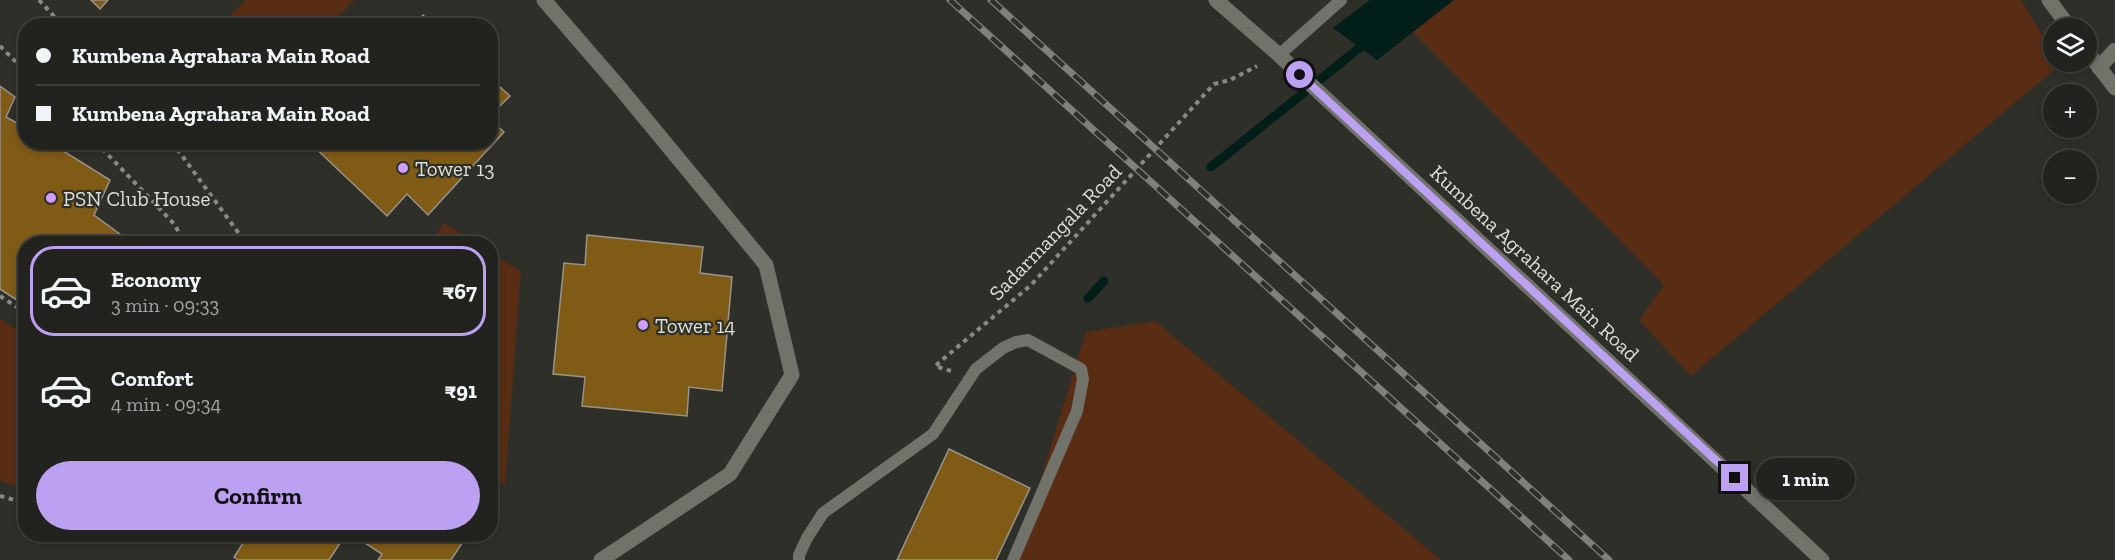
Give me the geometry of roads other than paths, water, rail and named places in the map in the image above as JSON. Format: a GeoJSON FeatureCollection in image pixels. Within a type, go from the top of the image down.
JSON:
{"type":"FeatureCollection","features":[{"type":"Feature","properties":{"kind":"street"},"geometry":{"type":"LineString","coordinates":[[544,0],[766,265],[792,375],[730,474],[601,560]]}},
{"type":"Feature","properties":{"kind":"street","name":"Kumbena Agrahara Main Road"},"geometry":{"type":"LineString","coordinates":[[1216,0],[1279,55],[1822,560]]}},
{"type":"Feature","properties":{"kind":"street"},"geometry":{"type":"LineString","coordinates":[[2049,0],[2062,18]]}},
{"type":"Feature","properties":{"kind":"street"},"geometry":{"type":"LineString","coordinates":[[2099,68],[2115,50]]}},
{"type":"Feature","properties":{"kind":"street"},"geometry":{"type":"LineString","coordinates":[[2097,65],[2115,88]]}},
{"type":"Feature","properties":{"kind":"lane"},"geometry":{"type":"LineString","coordinates":[[1279,55],[1341,0]]}},
{"type":"Feature","properties":{"kind":"lane"},"geometry":{"type":"LineString","coordinates":[[799,560],[803,547],[823,513],[933,434],[976,369],[1003,348],[1028,340],[1081,369],[1083,378],[1077,411],[1013,560]]}},
{"type":"Feature","properties":{"kind":"water"},"geometry":{"type":"Polygon","coordinates":[[[1370,0],[1454,0],[1377,60],[1333,28],[1370,0]]]}},
{"type":"Feature","properties":{"kind":"waterway"},"geometry":{"type":"LineString","coordinates":[[1211,167],[1368,41]]}},
{"type":"Feature","properties":{"kind":"waterway"},"geometry":{"type":"LineString","coordinates":[[1088,298],[1104,281]]}},
{"type":"Feature","properties":{"kind":"railway"},"geometry":{"type":"LineString","coordinates":[[950,0],[1569,560]]}},
{"type":"Feature","properties":{"kind":"railway"},"geometry":{"type":"LineString","coordinates":[[991,0],[1609,560]]}},
{"type":"Feature","properties":{"kind":"place","name":"Tower 13"},"geometry":{"type":"Point","coordinates":[403,168]}},
{"type":"Feature","properties":{"kind":"place","name":"PSN Club House"},"geometry":{"type":"Point","coordinates":[51,198]}},
{"type":"Feature","properties":{"kind":"place","name":"Tower 14"},"geometry":{"type":"Point","coordinates":[643,325]}}]}
